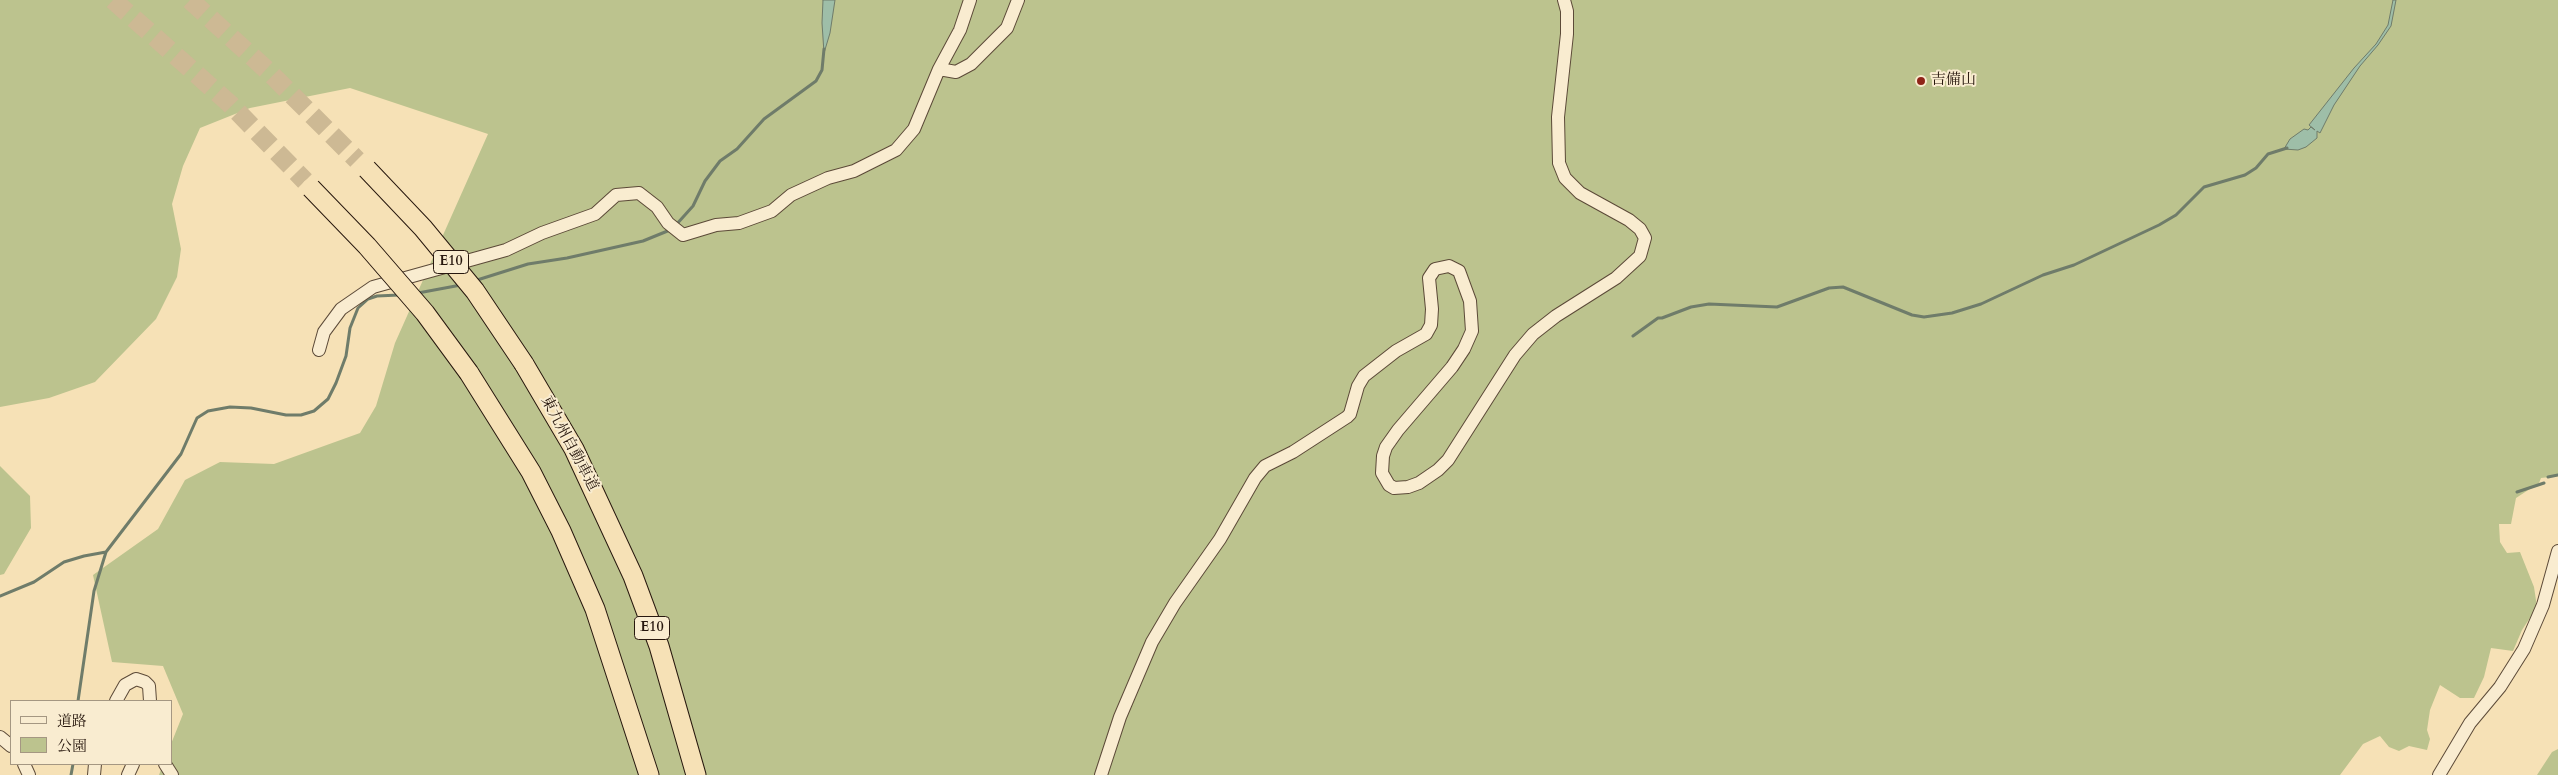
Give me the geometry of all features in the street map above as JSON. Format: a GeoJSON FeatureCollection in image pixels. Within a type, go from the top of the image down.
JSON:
{"type":"FeatureCollection","features":[{"type":"Feature","properties":{"kind":"highway","name":"東九州自動車道"},"geometry":{"type":"LineString","coordinates":[[362,164],[423,228],[475,291],[545,397],[593,486],[633,576],[659,646],[696,775]]}},
{"type":"Feature","properties":{"kind":"highway"},"geometry":{"type":"LineString","coordinates":[[308,185],[367,246],[425,313],[470,373],[531,472],[561,531],[595,609],[649,775]]}},
{"type":"Feature","properties":{"kind":"street"},"geometry":{"type":"LineString","coordinates":[[318,350],[324,332],[342,309],[373,287],[506,250],[542,233],[595,214],[616,195],[639,193],[657,206],[668,223],[683,235],[716,225],[738,223],[772,211],[791,195],[828,178],[854,171],[896,150],[914,129],[939,69],[960,30],[970,0]]}},
{"type":"Feature","properties":{"kind":"street"},"geometry":{"type":"LineString","coordinates":[[939,69],[956,72],[964,70],[976,60],[1007,28],[1018,0]]}},
{"type":"Feature","properties":{"kind":"street"},"geometry":{"type":"LineString","coordinates":[[1101,775],[1120,717],[1152,642],[1175,603],[1216,545],[1255,478],[1266,466],[1288,455],[1347,417],[1350,414],[1358,386],[1364,376],[1396,351],[1426,334],[1431,325],[1432,309],[1429,278],[1435,269],[1449,266],[1459,271],[1470,301],[1472,331],[1464,349],[1452,367],[1398,430],[1386,447],[1383,456],[1382,473],[1389,485],[1394,488],[1408,487],[1419,483],[1438,470],[1448,460],[1516,355],[1533,334],[1556,316],[1616,278],[1640,256],[1645,238],[1640,229],[1629,220],[1580,193],[1566,178],[1559,163],[1558,117],[1567,34],[1567,11],[1564,0]]}},
{"type":"Feature","properties":{"kind":"street"},"geometry":{"type":"LineString","coordinates":[[2439,775],[2470,723],[2500,687],[2524,649],[2543,605],[2558,551]]}},
{"type":"Feature","properties":{"kind":"street"},"geometry":{"type":"LineString","coordinates":[[117,700],[125,685],[136,679],[149,686],[150,700]]}},
{"type":"Feature","properties":{"kind":"street"},"geometry":{"type":"LineString","coordinates":[[0,737],[10,745]]}},
{"type":"Feature","properties":{"kind":"green space"},"geometry":{"type":"Polygon","coordinates":[[[0,0],[2558,0],[2558,476],[2541,478],[2539,483],[2516,498],[2511,524],[2499,524],[2500,542],[2507,553],[2520,552],[2534,587],[2537,607],[2522,630],[2513,651],[2491,648],[2484,677],[2474,698],[2460,698],[2440,685],[2430,710],[2427,730],[2430,739],[2427,750],[2409,746],[2399,751],[2389,747],[2380,736],[2363,744],[2340,775],[159,775],[163,765],[172,765],[172,742],[183,714],[163,666],[112,662],[93,575],[158,529],[185,480],[220,462],[274,464],[360,433],[376,406],[395,343],[488,134],[350,88],[250,108],[200,128],[183,166],[172,204],[181,249],[177,277],[156,319],[95,382],[49,398],[0,407],[0,0]]]}},
{"type":"Feature","properties":{"kind":"green space"},"geometry":{"type":"Polygon","coordinates":[[[0,466],[30,496],[31,528],[4,574],[0,575],[0,466]]]}},
{"type":"Feature","properties":{"kind":"green space"},"geometry":{"type":"Polygon","coordinates":[[[2558,749],[2558,775],[2537,775],[2552,752],[2558,749]]]}},
{"type":"Feature","properties":{"kind":"shaded area"},"geometry":{"type":"Polygon","coordinates":[[[823,0],[835,0],[830,33],[824,53],[822,23],[823,0]]]}},
{"type":"Feature","properties":{"kind":"shaded area"},"geometry":{"type":"Polygon","coordinates":[[[2393,0],[2396,0],[2391,26],[2360,66],[2334,105],[2320,133],[2317,131],[2317,138],[2306,147],[2298,150],[2284,149],[2290,139],[2304,129],[2308,130],[2311,127],[2315,130],[2309,125],[2354,68],[2376,44],[2388,25],[2393,0]]]}},
{"type":"Feature","properties":{"kind":"waterway"},"geometry":{"type":"LineString","coordinates":[[675,226],[693,206],[705,181],[720,161],[737,149],[764,119],[816,81],[822,70],[824,49]]}},
{"type":"Feature","properties":{"kind":"waterway"},"geometry":{"type":"LineString","coordinates":[[1633,336],[1658,318],[1691,307],[1709,304],[1777,307],[1829,288],[1843,287],[1912,315],[1924,317],[1952,313],[1981,304],[2043,275],[2074,265],[2159,225],[2176,215],[2204,187],[2245,175],[2256,168],[2268,154],[2287,148]]}},
{"type":"Feature","properties":{"kind":"waterway"},"geometry":{"type":"LineString","coordinates":[[474,281],[528,264],[567,258],[643,241],[670,230]]}},
{"type":"Feature","properties":{"kind":"waterway"},"geometry":{"type":"LineString","coordinates":[[418,293],[461,285]]}},
{"type":"Feature","properties":{"kind":"waterway"},"geometry":{"type":"LineString","coordinates":[[78,700],[94,591],[106,552],[181,454],[197,418],[208,411],[230,407],[251,408],[286,415],[301,415],[314,411],[328,399],[336,383],[346,356],[350,328],[358,308],[368,299],[377,296],[399,295]]}},
{"type":"Feature","properties":{"kind":"waterway"},"geometry":{"type":"LineString","coordinates":[[2548,477],[2558,475]]}},
{"type":"Feature","properties":{"kind":"waterway"},"geometry":{"type":"LineString","coordinates":[[2517,492],[2544,483]]}},
{"type":"Feature","properties":{"kind":"waterway"},"geometry":{"type":"LineString","coordinates":[[0,596],[34,582],[64,562],[106,552]]}},
{"type":"Feature","properties":{"kind":"waterway"},"geometry":{"type":"LineString","coordinates":[[71,775],[73,765]]}},
{"type":"Feature","properties":{"kind":"tunnel"},"geometry":{"type":"LineString","coordinates":[[113,0],[230,104],[305,181]]}},
{"type":"Feature","properties":{"kind":"tunnel"},"geometry":{"type":"LineString","coordinates":[[190,0],[269,72],[357,160]]}},
{"type":"Feature","properties":{"kind":"place","name":"吉備山"},"geometry":{"type":"Point","coordinates":[1921,81]}}]}
